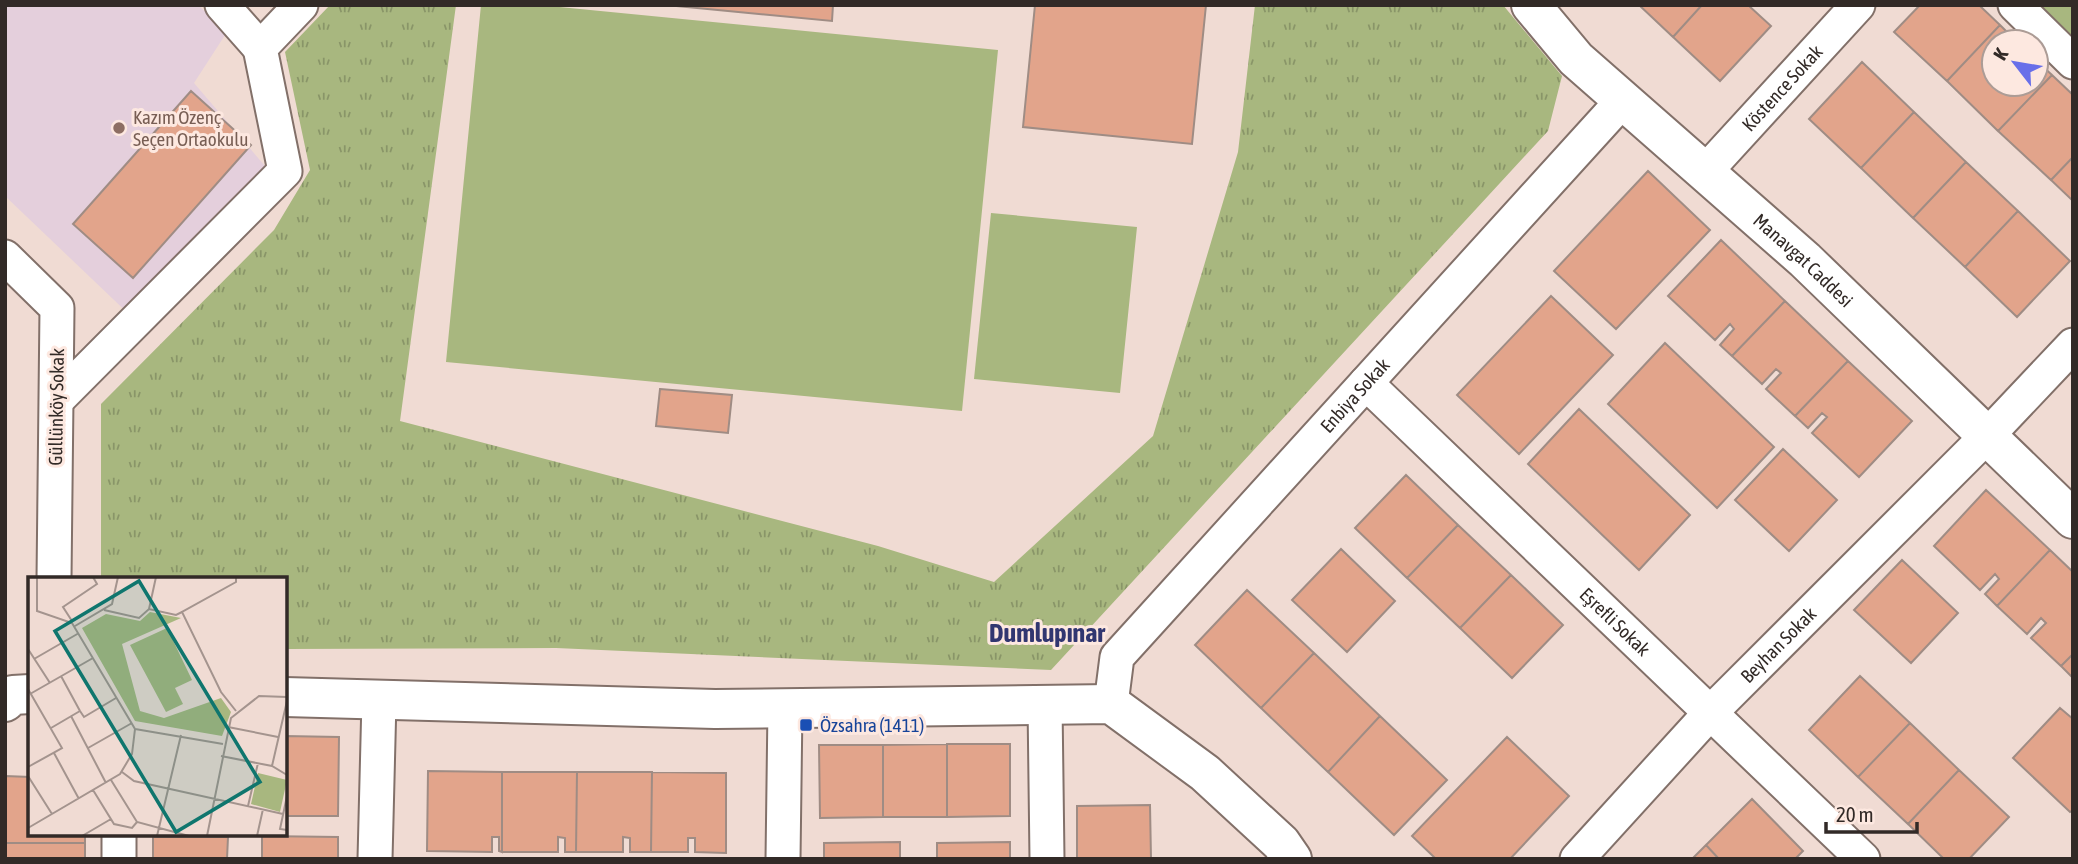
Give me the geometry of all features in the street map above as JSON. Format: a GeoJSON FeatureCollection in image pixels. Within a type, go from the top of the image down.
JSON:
{"type":"FeatureCollection","features":[{"type":"Feature","properties":{"kind":"street"},"geometry":{"type":"LineString","coordinates":[[57,400],[285,171],[260,48],[222,5]]}},
{"type":"Feature","properties":{"kind":"street"},"geometry":{"type":"LineString","coordinates":[[260,48],[301,5]]}},
{"type":"Feature","properties":{"kind":"street","name":"Manavgat Caddesi"},"geometry":{"type":"LineString","coordinates":[[1531,5],[1576,59],[1805,260],[2073,519]]}},
{"type":"Feature","properties":{"kind":"street","name":"Köstence Sokak"},"geometry":{"type":"LineString","coordinates":[[1705,172],[1858,5]]}},
{"type":"Feature","properties":{"kind":"street"},"geometry":{"type":"LineString","coordinates":[[2015,5],[2073,62]]}},
{"type":"Feature","properties":{"kind":"street","name":"Enbiya Sokak"},"geometry":{"type":"LineString","coordinates":[[1111,704],[1117,657],[1623,100]]}},
{"type":"Feature","properties":{"kind":"street","name":"Güllünköy Sokak"},"geometry":{"type":"LineString","coordinates":[[5,257],[57,308],[54,577]]}},
{"type":"Feature","properties":{"kind":"street","name":"Beyhan Sokak"},"geometry":{"type":"LineString","coordinates":[[1577,859],[1710,713],[1987,436],[2073,345]]}},
{"type":"Feature","properties":{"kind":"street","name":"Eşrefli Sokak"},"geometry":{"type":"LineString","coordinates":[[1366,383],[1863,859]]}},
{"type":"Feature","properties":{"kind":"street"},"geometry":{"type":"LineString","coordinates":[[287,698],[715,709],[1111,704],[1205,773],[1281,844],[1292,859]]}},
{"type":"Feature","properties":{"kind":"street"},"geometry":{"type":"LineString","coordinates":[[375,859],[379,700]]}},
{"type":"Feature","properties":{"kind":"street"},"geometry":{"type":"LineString","coordinates":[[1045,705],[1047,859]]}},
{"type":"Feature","properties":{"kind":"street"},"geometry":{"type":"LineString","coordinates":[[783,859],[785,708]]}},
{"type":"Feature","properties":{"kind":"street"},"geometry":{"type":"LineString","coordinates":[[119,836],[119,859]]}},
{"type":"Feature","properties":{"kind":"shaded area","name":"Kazım Özenç Seçen Ortaokulu"},"geometry":{"type":"Polygon","coordinates":[[[5,5],[198,5],[227,32],[194,83],[271,173],[135,320],[5,196],[5,5]]]}},
{"type":"Feature","properties":{"kind":"green space"},"geometry":{"type":"Polygon","coordinates":[[[330,5],[456,5],[400,421],[878,546],[994,582],[1153,436],[1238,152],[1255,5],[1503,5],[1562,76],[1548,131],[1051,670],[556,648],[287,649],[287,577],[101,577],[101,404],[274,230],[310,170],[285,52],[330,5]]]}},
{"type":"Feature","properties":{"kind":"green space"},"geometry":{"type":"Polygon","coordinates":[[[481,5],[539,5],[998,50],[962,411],[446,362],[481,5]]]}},
{"type":"Feature","properties":{"kind":"green space"},"geometry":{"type":"Polygon","coordinates":[[[2034,5],[2073,5],[2073,42],[2034,5]]]}},
{"type":"Feature","properties":{"kind":"green space"},"geometry":{"type":"Polygon","coordinates":[[[991,213],[1137,227],[1120,393],[974,379],[991,213]]]}},
{"type":"Feature","properties":{"kind":"building"},"geometry":{"type":"Polygon","coordinates":[[[666,5],[833,5],[832,21],[666,5]]]}},
{"type":"Feature","properties":{"kind":"building"},"geometry":{"type":"Polygon","coordinates":[[[1035,5],[1206,5],[1192,144],[1023,127],[1035,5]]]}},
{"type":"Feature","properties":{"kind":"building"},"geometry":{"type":"Polygon","coordinates":[[[1639,5],[1702,5],[1673,37],[1639,5]]]}},
{"type":"Feature","properties":{"kind":"building"},"geometry":{"type":"Polygon","coordinates":[[[1702,5],[1748,5],[1771,26],[1720,81],[1673,37],[1702,5]]]}},
{"type":"Feature","properties":{"kind":"building"},"geometry":{"type":"Polygon","coordinates":[[[1920,5],[1979,5],[2000,25],[1997,28],[1980,28],[1980,46],[1947,81],[1894,32],[1920,5]]]}},
{"type":"Feature","properties":{"kind":"building"},"geometry":{"type":"Polygon","coordinates":[[[1980,46],[1980,98],[2030,98],[1998,131],[1947,81],[1980,46]]]}},
{"type":"Feature","properties":{"kind":"building"},"geometry":{"type":"Polygon","coordinates":[[[1862,62],[1914,112],[1861,168],[1809,119],[1862,62]]]}},
{"type":"Feature","properties":{"kind":"building"},"geometry":{"type":"Polygon","coordinates":[[[2052,75],[2073,95],[2073,157],[2051,180],[1998,131],[2030,98],[2050,98],[2052,75]]]}},
{"type":"Feature","properties":{"kind":"building"},"geometry":{"type":"Polygon","coordinates":[[[191,91],[251,145],[133,278],[73,224],[191,91]]]}},
{"type":"Feature","properties":{"kind":"building"},"geometry":{"type":"Polygon","coordinates":[[[1914,112],[1966,162],[1913,218],[1861,168],[1914,112]]]}},
{"type":"Feature","properties":{"kind":"building"},"geometry":{"type":"Polygon","coordinates":[[[2073,157],[2073,201],[2051,180],[2073,157]]]}},
{"type":"Feature","properties":{"kind":"building"},"geometry":{"type":"Polygon","coordinates":[[[1966,162],[2018,211],[1965,267],[1913,218],[1966,162]]]}},
{"type":"Feature","properties":{"kind":"building"},"geometry":{"type":"Polygon","coordinates":[[[1648,171],[1710,230],[1616,329],[1554,271],[1648,171]]]}},
{"type":"Feature","properties":{"kind":"building"},"geometry":{"type":"Polygon","coordinates":[[[2018,211],[2070,261],[2017,317],[1965,267],[2018,211]]]}},
{"type":"Feature","properties":{"kind":"building"},"geometry":{"type":"Polygon","coordinates":[[[1721,240],[1785,301],[1732,356],[1720,345],[1734,329],[1730,324],[1715,340],[1668,296],[1721,240]]]}},
{"type":"Feature","properties":{"kind":"building"},"geometry":{"type":"Polygon","coordinates":[[[1551,296],[1613,355],[1519,454],[1457,395],[1551,296]]]}},
{"type":"Feature","properties":{"kind":"building"},"geometry":{"type":"Polygon","coordinates":[[[1785,301],[1848,361],[1795,416],[1766,389],[1781,373],[1776,369],[1762,384],[1732,356],[1785,301]]]}},
{"type":"Feature","properties":{"kind":"building"},"geometry":{"type":"Polygon","coordinates":[[[1665,343],[1774,447],[1717,508],[1608,404],[1665,343]]]}},
{"type":"Feature","properties":{"kind":"building"},"geometry":{"type":"Polygon","coordinates":[[[1848,361],[1912,421],[1859,477],[1812,433],[1827,417],[1822,413],[1808,428],[1795,416],[1848,361]]]}},
{"type":"Feature","properties":{"kind":"building"},"geometry":{"type":"Polygon","coordinates":[[[660,389],[732,395],[728,433],[656,426],[660,389]]]}},
{"type":"Feature","properties":{"kind":"building"},"geometry":{"type":"Polygon","coordinates":[[[1579,409],[1690,515],[1639,570],[1528,464],[1579,409]]]}},
{"type":"Feature","properties":{"kind":"building"},"geometry":{"type":"Polygon","coordinates":[[[1783,449],[1837,500],[1789,551],[1735,500],[1783,449]]]}},
{"type":"Feature","properties":{"kind":"building"},"geometry":{"type":"Polygon","coordinates":[[[1406,475],[1458,525],[1407,578],[1355,528],[1406,475]]]}},
{"type":"Feature","properties":{"kind":"building"},"geometry":{"type":"Polygon","coordinates":[[[1986,490],[2050,550],[1997,606],[1985,594],[1999,579],[1995,574],[1980,590],[1934,546],[1986,490]]]}},
{"type":"Feature","properties":{"kind":"building"},"geometry":{"type":"Polygon","coordinates":[[[1458,525],[1511,575],[1460,628],[1407,578],[1458,525]]]}},
{"type":"Feature","properties":{"kind":"building"},"geometry":{"type":"Polygon","coordinates":[[[1341,549],[1395,601],[1347,652],[1292,600],[1341,549]]]}},
{"type":"Feature","properties":{"kind":"building"},"geometry":{"type":"Polygon","coordinates":[[[2050,550],[2073,572],[2073,654],[2061,666],[2031,638],[2046,623],[2041,618],[2027,634],[1997,606],[2050,550]]]}},
{"type":"Feature","properties":{"kind":"building"},"geometry":{"type":"Polygon","coordinates":[[[1902,560],[1958,613],[1911,663],[1854,610],[1902,560]]]}},
{"type":"Feature","properties":{"kind":"building"},"geometry":{"type":"Polygon","coordinates":[[[1511,575],[1563,625],[1512,678],[1460,628],[1511,575]]]}},
{"type":"Feature","properties":{"kind":"building"},"geometry":{"type":"Polygon","coordinates":[[[1247,590],[1314,653],[1261,708],[1195,645],[1247,590]]]}},
{"type":"Feature","properties":{"kind":"building"},"geometry":{"type":"Polygon","coordinates":[[[1314,653],[1380,716],[1328,772],[1261,708],[1314,653]]]}},
{"type":"Feature","properties":{"kind":"building"},"geometry":{"type":"Polygon","coordinates":[[[2073,654],[2073,678],[2061,666],[2073,654]]]}},
{"type":"Feature","properties":{"kind":"building"},"geometry":{"type":"Polygon","coordinates":[[[1860,676],[1910,723],[1858,777],[1809,730],[1860,676]]]}},
{"type":"Feature","properties":{"kind":"building"},"geometry":{"type":"Polygon","coordinates":[[[2060,708],[2073,719],[2073,810],[2070,812],[2013,758],[2060,708]]]}},
{"type":"Feature","properties":{"kind":"building"},"geometry":{"type":"Polygon","coordinates":[[[1380,716],[1447,780],[1394,835],[1328,772],[1380,716]]]}},
{"type":"Feature","properties":{"kind":"building"},"geometry":{"type":"Polygon","coordinates":[[[1910,723],[1959,770],[1908,824],[1858,777],[1910,723]]]}},
{"type":"Feature","properties":{"kind":"building"},"geometry":{"type":"Polygon","coordinates":[[[287,736],[339,737],[338,816],[287,816],[287,736]]]}},
{"type":"Feature","properties":{"kind":"building"},"geometry":{"type":"Polygon","coordinates":[[[1507,737],[1569,796],[1510,859],[1436,859],[1412,836],[1507,737]]]}},
{"type":"Feature","properties":{"kind":"building"},"geometry":{"type":"Polygon","coordinates":[[[947,744],[1010,744],[1010,816],[947,817],[947,744]]]}},
{"type":"Feature","properties":{"kind":"building"},"geometry":{"type":"Polygon","coordinates":[[[947,744],[947,817],[883,817],[883,745],[947,744]]]}},
{"type":"Feature","properties":{"kind":"building"},"geometry":{"type":"Polygon","coordinates":[[[819,745],[883,745],[883,817],[820,818],[819,745]]]}},
{"type":"Feature","properties":{"kind":"building"},"geometry":{"type":"Polygon","coordinates":[[[1959,770],[2009,817],[1969,859],[1944,859],[1908,824],[1959,770]]]}},
{"type":"Feature","properties":{"kind":"building"},"geometry":{"type":"Polygon","coordinates":[[[428,771],[502,772],[502,852],[499,851],[499,837],[492,837],[492,852],[427,851],[428,771]]]}},
{"type":"Feature","properties":{"kind":"building"},"geometry":{"type":"Polygon","coordinates":[[[502,772],[577,772],[576,852],[565,852],[565,838],[558,837],[558,852],[502,852],[502,772]]]}},
{"type":"Feature","properties":{"kind":"building"},"geometry":{"type":"Polygon","coordinates":[[[577,772],[652,772],[651,852],[630,852],[630,838],[623,837],[623,852],[576,852],[577,772]]]}},
{"type":"Feature","properties":{"kind":"building"},"geometry":{"type":"Polygon","coordinates":[[[652,772],[726,773],[726,853],[695,852],[695,838],[688,838],[688,852],[651,852],[652,772]]]}},
{"type":"Feature","properties":{"kind":"building"},"geometry":{"type":"Polygon","coordinates":[[[5,776],[28,777],[28,836],[85,836],[85,843],[5,843],[5,776]]]}},
{"type":"Feature","properties":{"kind":"building"},"geometry":{"type":"Polygon","coordinates":[[[1752,799],[1803,851],[1795,859],[1719,859],[1706,845],[1752,799]]]}},
{"type":"Feature","properties":{"kind":"building"},"geometry":{"type":"Polygon","coordinates":[[[1150,805],[1151,859],[1077,859],[1077,806],[1150,805]]]}},
{"type":"Feature","properties":{"kind":"building"},"geometry":{"type":"Polygon","coordinates":[[[262,836],[338,837],[338,859],[262,859],[262,836]]]}},
{"type":"Feature","properties":{"kind":"building"},"geometry":{"type":"Polygon","coordinates":[[[153,837],[228,837],[227,859],[153,859],[153,837]]]}},
{"type":"Feature","properties":{"kind":"building"},"geometry":{"type":"Polygon","coordinates":[[[900,842],[900,859],[824,859],[824,843],[900,842]]]}},
{"type":"Feature","properties":{"kind":"building"},"geometry":{"type":"Polygon","coordinates":[[[1010,842],[1010,859],[937,859],[937,843],[1010,842]]]}},
{"type":"Feature","properties":{"kind":"building"},"geometry":{"type":"Polygon","coordinates":[[[5,843],[85,843],[85,859],[5,859],[5,843]]]}},
{"type":"Feature","properties":{"kind":"building"},"geometry":{"type":"Polygon","coordinates":[[[1706,845],[1719,859],[1692,859],[1706,845]]]}},
{"type":"Feature","properties":{"kind":"place","name":"Kazım Özenç Seçen Ortaokulu"},"geometry":{"type":"Point","coordinates":[119,128]}},
{"type":"Feature","properties":{"kind":"place","name":"Özsahra (1411)"},"geometry":{"type":"Point","coordinates":[806,725]}},
{"type":"Feature","properties":{"kind":"district","name":"Dumlupınar"},"geometry":{"type":"Point","coordinates":[1047,633]}}]}
